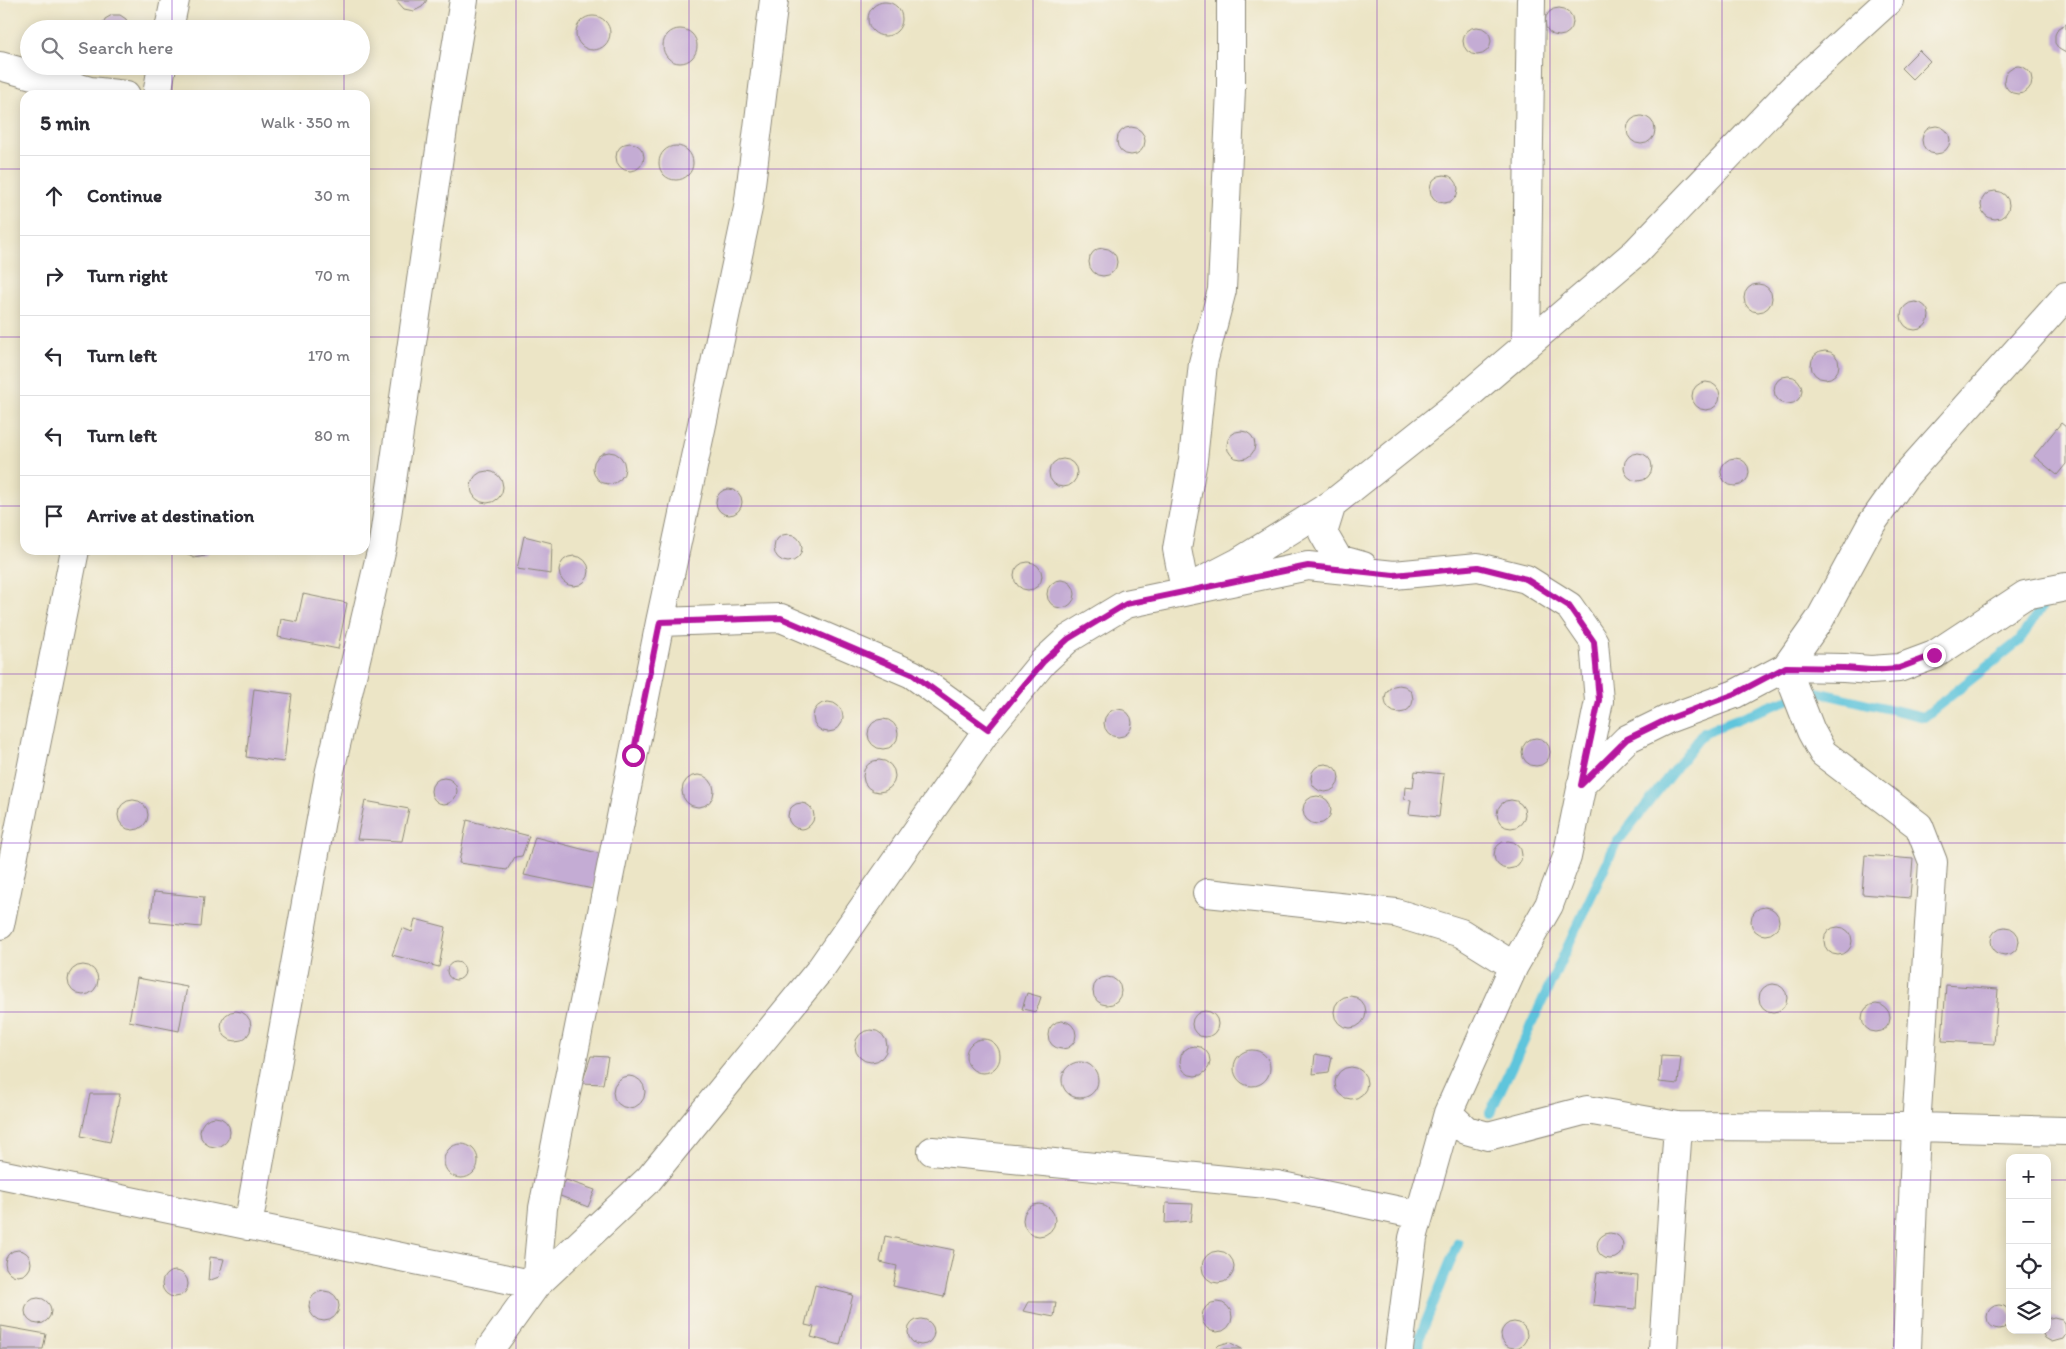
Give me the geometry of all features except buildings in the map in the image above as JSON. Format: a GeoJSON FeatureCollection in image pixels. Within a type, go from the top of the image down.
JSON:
{"type":"FeatureCollection","features":[{"type":"Feature","properties":{"kind":"street"},"geometry":{"type":"LineString","coordinates":[[171,20],[175,0]]}},
{"type":"Feature","properties":{"kind":"street"},"geometry":{"type":"LineString","coordinates":[[248,1226],[330,775],[383,542],[446,108],[464,0]]}},
{"type":"Feature","properties":{"kind":"street"},"geometry":{"type":"LineString","coordinates":[[536,1285],[543,1208],[660,622],[748,208],[774,0]]}},
{"type":"Feature","properties":{"kind":"street"},"geometry":{"type":"LineString","coordinates":[[1185,590],[1177,549],[1194,460],[1203,364],[1222,290],[1231,88],[1231,0]]}},
{"type":"Feature","properties":{"kind":"street"},"geometry":{"type":"LineString","coordinates":[[1526,346],[1531,0]]}},
{"type":"Feature","properties":{"kind":"street"},"geometry":{"type":"LineString","coordinates":[[1185,590],[1240,562],[1332,504],[1455,406],[1636,252],[1796,85],[1889,0]]}},
{"type":"Feature","properties":{"kind":"street"},"geometry":{"type":"LineString","coordinates":[[0,66],[20,72]]}},
{"type":"Feature","properties":{"kind":"street"},"geometry":{"type":"LineString","coordinates":[[32,75],[86,90]]}},
{"type":"Feature","properties":{"kind":"street"},"geometry":{"type":"LineString","coordinates":[[158,90],[160,75]]}},
{"type":"Feature","properties":{"kind":"street"},"geometry":{"type":"LineString","coordinates":[[1581,785],[1627,739],[1668,719],[1735,694],[1786,667],[1820,619],[1872,522],[1906,475],[2066,296]]}},
{"type":"Feature","properties":{"kind":"street"},"geometry":{"type":"LineString","coordinates":[[1332,504],[1323,533],[1338,559],[1394,575]]}},
{"type":"Feature","properties":{"kind":"street"},"geometry":{"type":"LineString","coordinates":[[0,925],[74,555]]}},
{"type":"Feature","properties":{"kind":"street"},"geometry":{"type":"LineString","coordinates":[[490,1349],[536,1285],[649,1179],[812,979],[988,729],[1043,662],[1068,639],[1126,604],[1185,590],[1308,566],[1394,575],[1478,567],[1526,579],[1569,606],[1594,642],[1599,700],[1567,857],[1550,905],[1514,966],[1448,1113],[1413,1238],[1399,1349]]}},
{"type":"Feature","properties":{"kind":"street"},"geometry":{"type":"LineString","coordinates":[[1786,667],[1871,670],[1899,668],[1934,655],[2025,595],[2066,587]]}},
{"type":"Feature","properties":{"kind":"street"},"geometry":{"type":"LineString","coordinates":[[660,622],[781,618],[912,674],[988,729]]}},
{"type":"Feature","properties":{"kind":"street"},"geometry":{"type":"LineString","coordinates":[[1786,667],[1811,732],[1823,753],[1918,826],[1933,862],[1916,1127],[1907,1349]]}},
{"type":"Feature","properties":{"kind":"street"},"geometry":{"type":"LineString","coordinates":[[1207,893],[1396,913],[1461,933],[1514,966]]}},
{"type":"Feature","properties":{"kind":"street"},"geometry":{"type":"LineString","coordinates":[[1448,1113],[1466,1130],[1488,1136],[1587,1110],[1678,1126],[1916,1127],[2066,1131]]}},
{"type":"Feature","properties":{"kind":"street"},"geometry":{"type":"LineString","coordinates":[[1663,1349],[1678,1126]]}},
{"type":"Feature","properties":{"kind":"street"},"geometry":{"type":"LineString","coordinates":[[932,1151],[1277,1185],[1419,1215]]}},
{"type":"Feature","properties":{"kind":"street"},"geometry":{"type":"LineString","coordinates":[[0,1174],[536,1285]]}},
{"type":"Feature","properties":{"kind":"waterway"},"geometry":{"type":"LineString","coordinates":[[1490,1113],[1615,845],[1704,732],[1797,696],[1817,692],[1924,717],[2019,641],[2049,596]]}},
{"type":"Feature","properties":{"kind":"waterway"},"geometry":{"type":"LineString","coordinates":[[1418,1349],[1419,1339],[1458,1243]]}},
{"type":"Feature","properties":{"kind":"route"},"geometry":{"type":"LineString","coordinates":[[633,755],[660,622],[781,618],[912,674],[988,729],[1043,662],[1068,639],[1096,620],[1126,604],[1185,590],[1308,566],[1394,575],[1478,567],[1526,579],[1569,606],[1594,642],[1599,700],[1581,785],[1627,739],[1668,719],[1735,694],[1786,667],[1871,670],[1899,668],[1934,655]]}}]}
